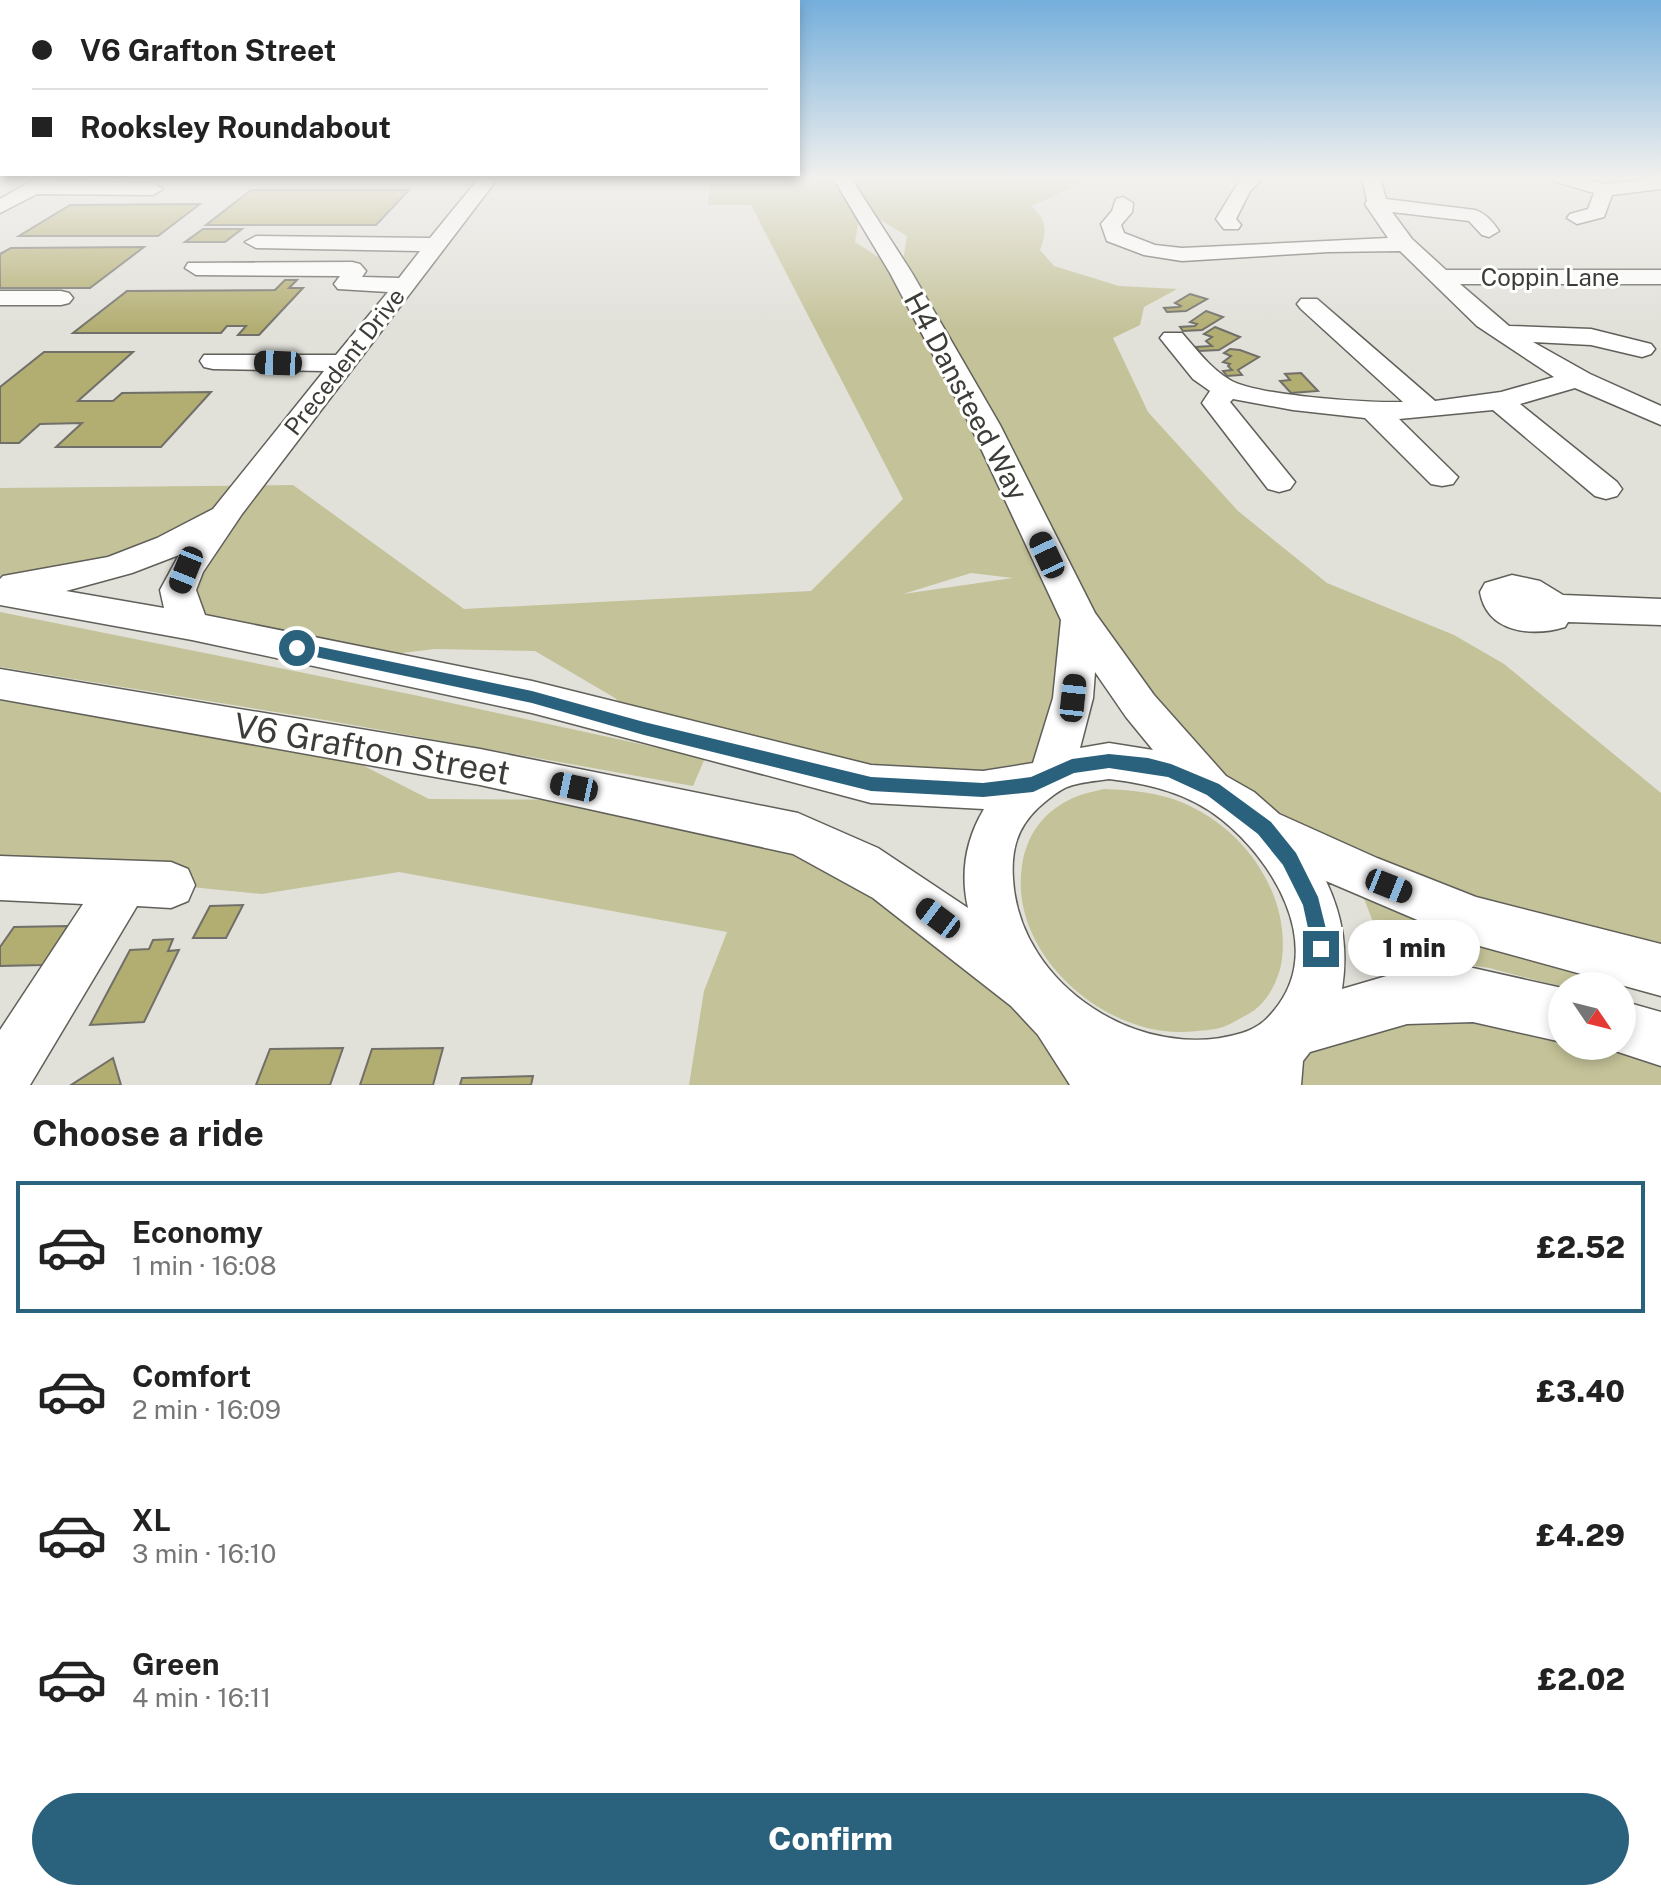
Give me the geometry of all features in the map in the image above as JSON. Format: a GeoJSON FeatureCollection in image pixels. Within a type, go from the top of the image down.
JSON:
{"type":"FeatureCollection","features":[{"type":"Feature","properties":{"kind":"street","name":"Precedent Drive"},"geometry":{"type":"LineString","coordinates":[[192,626],[181,605],[178,590],[186,570],[231,507],[450,229]]}},
{"type":"Feature","properties":{"kind":"street","name":"H4 Dansteed Way"},"geometry":{"type":"LineString","coordinates":[[873,229],[985,425],[1079,616],[1140,706],[1213,790]]}},
{"type":"Feature","properties":{"kind":"street"},"geometry":{"type":"LineString","coordinates":[[1112,229],[1114,237],[1162,254],[1191,257],[1242,250],[1404,245]]}},
{"type":"Feature","properties":{"kind":"street"},"geometry":{"type":"LineString","coordinates":[[1390,229],[1404,245],[1502,333],[1579,378],[1661,416]]}},
{"type":"Feature","properties":{"kind":"street"},"geometry":{"type":"LineString","coordinates":[[256,242],[437,245]]}},
{"type":"Feature","properties":{"kind":"street"},"geometry":{"type":"LineString","coordinates":[[196,268],[352,269],[355,271],[346,284],[405,285]]}},
{"type":"Feature","properties":{"kind":"street","name":"Coppin Lane"},"geometry":{"type":"LineString","coordinates":[[1440,277],[1659,279]]}},
{"type":"Feature","properties":{"kind":"street"},"geometry":{"type":"LineString","coordinates":[[0,298],[61,298]]}},
{"type":"Feature","properties":{"kind":"street"},"geometry":{"type":"LineString","coordinates":[[1309,304],[1427,409]]}},
{"type":"Feature","properties":{"kind":"street"},"geometry":{"type":"LineString","coordinates":[[1502,333],[1591,330],[1642,349]]}},
{"type":"Feature","properties":{"kind":"street"},"geometry":{"type":"LineString","coordinates":[[1173,338],[1202,373],[1225,389],[1307,406],[1427,409],[1500,401],[1579,378]]}},
{"type":"Feature","properties":{"kind":"street"},"geometry":{"type":"LineString","coordinates":[[213,361],[345,363]]}},
{"type":"Feature","properties":{"kind":"street"},"geometry":{"type":"LineString","coordinates":[[1225,389],[1216,403],[1279,482]]}},
{"type":"Feature","properties":{"kind":"street"},"geometry":{"type":"LineString","coordinates":[[1500,401],[1606,489]]}},
{"type":"Feature","properties":{"kind":"street"},"geometry":{"type":"LineString","coordinates":[[1373,410],[1442,477]]}},
{"type":"Feature","properties":{"kind":"street","name":"Precedent Drive"},"geometry":{"type":"LineString","coordinates":[[0,586],[54,580],[172,547],[231,507]]}},
{"type":"Feature","properties":{"kind":"street"},"geometry":{"type":"LineString","coordinates":[[0,592],[192,626],[532,697],[871,784],[983,790],[1042,779],[1072,766],[1109,761],[1148,765],[1171,771],[1213,790],[1264,828],[1360,874],[1476,921],[1661,970]]}},
{"type":"Feature","properties":{"kind":"street"},"geometry":{"type":"LineString","coordinates":[[1553,608],[1661,612]]}},
{"type":"Feature","properties":{"kind":"street"},"geometry":{"type":"LineString","coordinates":[[1079,616],[1073,698],[1042,779],[1012,804],[993,837],[987,868],[992,915],[1007,953],[1104,1085]]}},
{"type":"Feature","properties":{"kind":"street","name":"V6 Grafton Street"},"geometry":{"type":"LineString","coordinates":[[0,684],[480,767],[798,834],[833,847],[892,883],[1039,998]]}},
{"type":"Feature","properties":{"kind":"street"},"geometry":{"type":"LineString","coordinates":[[1264,828],[1289,859],[1312,904],[1319,936],[1320,969],[1310,1004],[1280,1055]]}},
{"type":"Feature","properties":{"kind":"street"},"geometry":{"type":"LineString","coordinates":[[0,878],[147,885],[0,1081]]}},
{"type":"Feature","properties":{"kind":"street"},"geometry":{"type":"LineString","coordinates":[[1039,998],[1111,1050],[1173,1068],[1218,1068],[1280,1055],[1407,997],[1473,995],[1548,1012]]}},
{"type":"Feature","properties":{"kind":"street"},"geometry":{"type":"LineString","coordinates":[[1636,1032],[1661,1039]]}},
{"type":"Feature","properties":{"kind":"shaded area"},"geometry":{"type":"Polygon","coordinates":[[[763,229],[857,229],[855,242],[901,272],[907,236],[895,229],[1044,229],[1040,250],[1054,266],[1119,286],[1177,289],[1144,307],[1140,325],[1113,338],[1148,412],[1238,511],[1327,583],[1454,635],[1504,664],[1661,793],[1661,970],[1264,828],[1081,621],[1051,774],[983,790],[644,728],[615,698],[535,651],[435,649],[350,659],[192,626],[181,605],[206,543],[172,547],[0,586],[0,488],[293,485],[464,609],[811,591],[903,499],[763,229]],[[971,573],[903,594],[1013,578],[971,573]]]}},
{"type":"Feature","properties":{"kind":"shaded area"},"geometry":{"type":"Polygon","coordinates":[[[0,612],[414,695],[705,758],[693,786],[325,720],[0,667],[0,612]]]}},
{"type":"Feature","properties":{"kind":"shaded area"},"geometry":{"type":"Polygon","coordinates":[[[0,684],[307,737],[429,799],[636,800],[833,847],[1104,1085],[689,1085],[704,991],[727,932],[399,872],[262,894],[171,885],[0,878],[0,684]]]}},
{"type":"Feature","properties":{"kind":"shaded area"},"geometry":{"type":"Polygon","coordinates":[[[1104,789],[1143,792],[1181,802],[1224,828],[1258,865],[1270,886],[1278,910],[1282,959],[1271,991],[1252,1012],[1224,1027],[1202,1031],[1164,1031],[1131,1023],[1100,1008],[1072,987],[1049,961],[1031,932],[1022,900],[1022,866],[1027,845],[1043,819],[1059,805],[1077,796],[1104,789]]]}},
{"type":"Feature","properties":{"kind":"shaded area"},"geometry":{"type":"Polygon","coordinates":[[[1363,896],[1451,933],[1581,972],[1548,972],[1548,983],[1489,968],[1429,959],[1387,958],[1363,896]]]}},
{"type":"Feature","properties":{"kind":"shaded area"},"geometry":{"type":"Polygon","coordinates":[[[1407,997],[1548,1014],[1548,1060],[1636,1060],[1636,1044],[1661,1040],[1661,1085],[1273,1085],[1276,1049],[1407,997]]]}},
{"type":"Feature","properties":{"kind":"building"},"geometry":{"type":"Polygon","coordinates":[[[31,229],[168,229],[158,236],[19,236],[31,229]]]}},
{"type":"Feature","properties":{"kind":"building"},"geometry":{"type":"Polygon","coordinates":[[[203,229],[242,229],[225,242],[185,242],[203,229]]]}},
{"type":"Feature","properties":{"kind":"building"},"geometry":{"type":"Polygon","coordinates":[[[144,247],[90,288],[0,288],[0,254],[11,248],[144,247]]]}},
{"type":"Feature","properties":{"kind":"building"},"geometry":{"type":"Polygon","coordinates":[[[285,280],[297,280],[289,288],[303,288],[259,335],[238,335],[246,326],[227,326],[221,333],[73,333],[127,291],[275,290],[285,280]]]}},
{"type":"Feature","properties":{"kind":"building"},"geometry":{"type":"Polygon","coordinates":[[[1190,294],[1207,299],[1186,311],[1167,312],[1164,308],[1181,306],[1175,303],[1190,294]]]}},
{"type":"Feature","properties":{"kind":"building"},"geometry":{"type":"Polygon","coordinates":[[[1206,311],[1223,317],[1202,330],[1183,331],[1180,327],[1195,326],[1197,324],[1190,322],[1206,311]]]}},
{"type":"Feature","properties":{"kind":"building"},"geometry":{"type":"Polygon","coordinates":[[[1215,327],[1240,337],[1219,350],[1199,351],[1196,347],[1212,346],[1206,341],[1212,337],[1204,334],[1215,327]]]}},
{"type":"Feature","properties":{"kind":"building"},"geometry":{"type":"Polygon","coordinates":[[[1230,349],[1259,357],[1238,370],[1242,375],[1227,376],[1223,371],[1232,370],[1228,366],[1230,364],[1223,362],[1231,356],[1224,353],[1230,349]]]}},
{"type":"Feature","properties":{"kind":"building"},"geometry":{"type":"Polygon","coordinates":[[[44,352],[133,352],[78,401],[113,401],[122,393],[211,392],[161,447],[56,447],[82,423],[40,424],[19,443],[0,443],[0,387],[44,352]]]}},
{"type":"Feature","properties":{"kind":"building"},"geometry":{"type":"Polygon","coordinates":[[[1301,373],[1318,391],[1291,393],[1280,381],[1290,380],[1285,374],[1301,373]]]}},
{"type":"Feature","properties":{"kind":"building"},"geometry":{"type":"Polygon","coordinates":[[[243,905],[226,938],[193,938],[210,906],[243,905]]]}},
{"type":"Feature","properties":{"kind":"building"},"geometry":{"type":"Polygon","coordinates":[[[68,926],[43,965],[0,966],[0,947],[14,927],[68,926]]]}},
{"type":"Feature","properties":{"kind":"building"},"geometry":{"type":"Polygon","coordinates":[[[173,939],[168,951],[179,950],[144,1022],[90,1025],[130,950],[149,949],[153,940],[173,939]]]}},
{"type":"Feature","properties":{"kind":"building"},"geometry":{"type":"Polygon","coordinates":[[[343,1048],[330,1085],[256,1085],[270,1049],[343,1048]]]}},
{"type":"Feature","properties":{"kind":"building"},"geometry":{"type":"Polygon","coordinates":[[[443,1048],[433,1085],[360,1085],[372,1049],[443,1048]]]}},
{"type":"Feature","properties":{"kind":"building"},"geometry":{"type":"Polygon","coordinates":[[[113,1058],[121,1085],[71,1085],[113,1058]]]}},
{"type":"Feature","properties":{"kind":"building"},"geometry":{"type":"Polygon","coordinates":[[[533,1076],[531,1085],[460,1085],[462,1078],[533,1076]]]}},
{"type":"Feature","properties":{"kind":"route"},"geometry":{"type":"LineString","coordinates":[[297,648],[532,697],[871,784],[983,790],[1033,784],[1072,766],[1109,761],[1171,771],[1213,790],[1264,828],[1289,859],[1312,904],[1321,949]]}}]}
